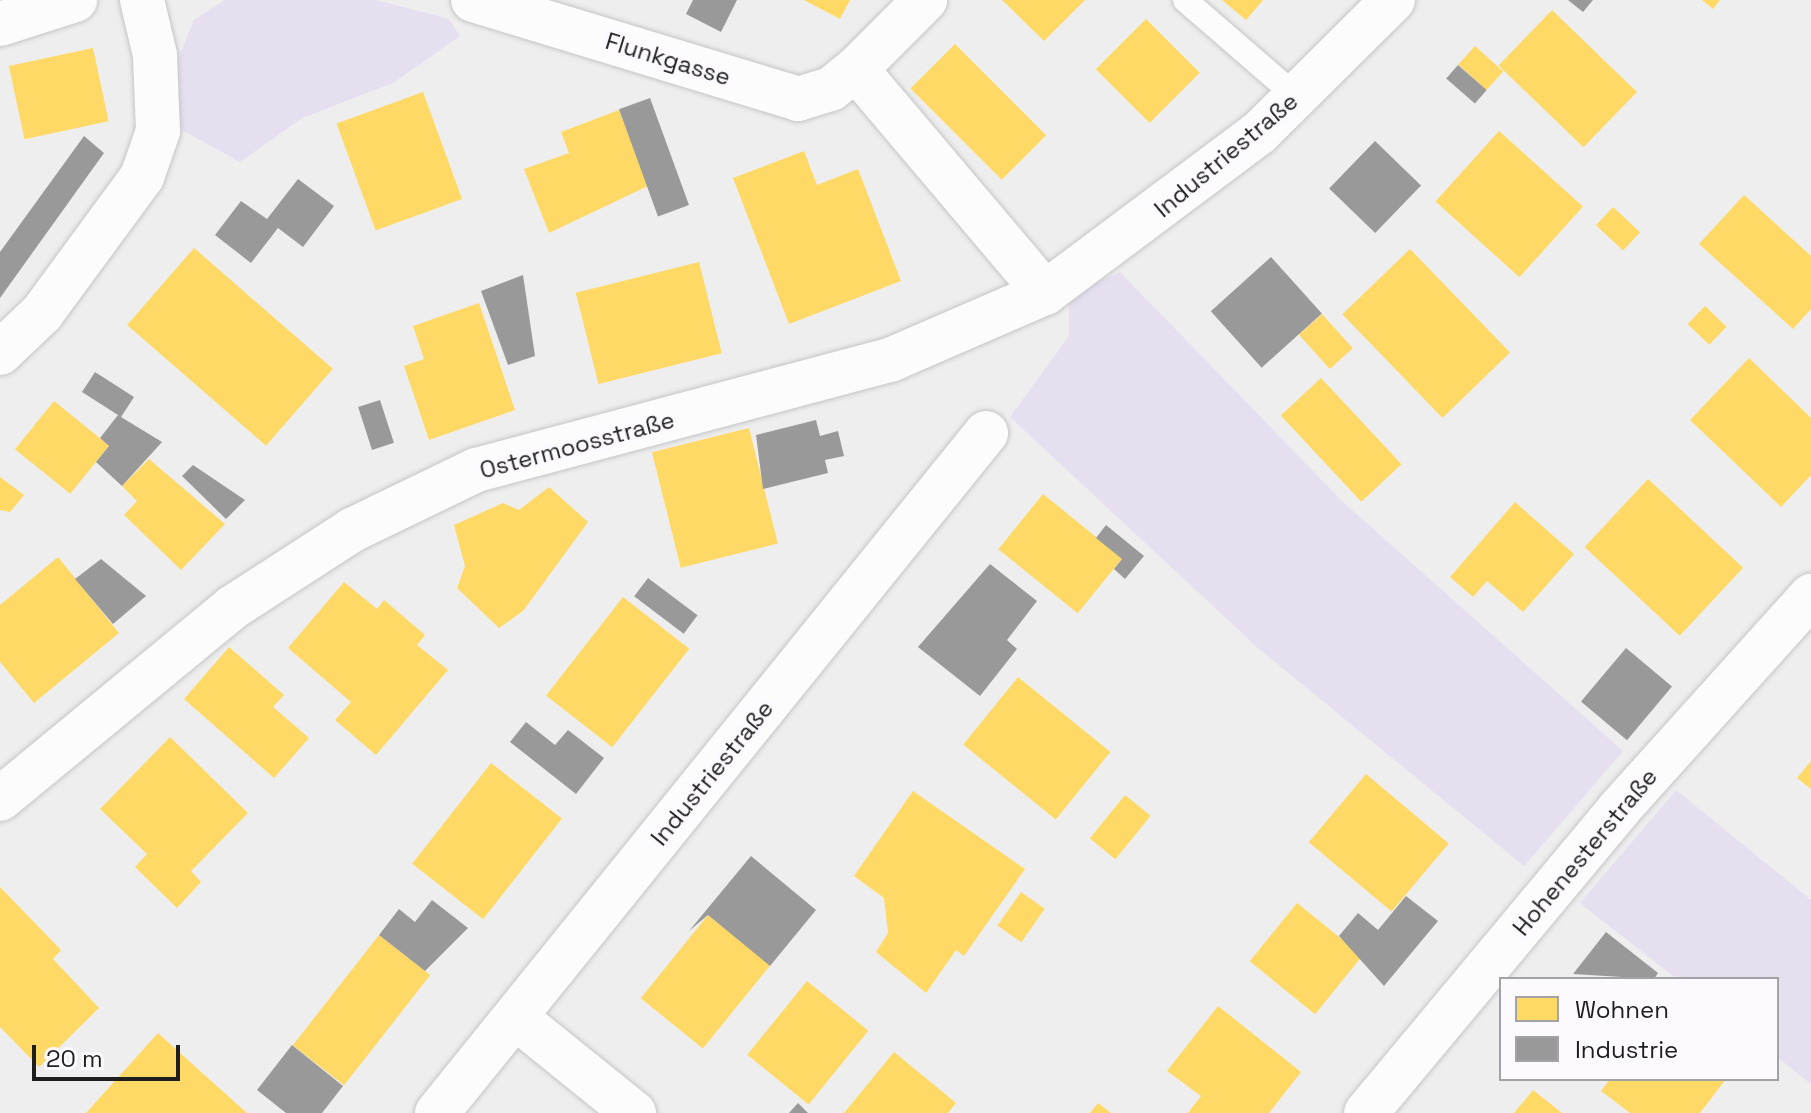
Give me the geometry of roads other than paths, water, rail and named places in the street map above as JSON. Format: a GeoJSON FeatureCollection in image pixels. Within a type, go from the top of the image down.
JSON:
{"type":"FeatureCollection","features":[{"type":"Feature","properties":{"kind":"street"},"geometry":{"type":"LineString","coordinates":[[0,24],[75,0]]}},
{"type":"Feature","properties":{"kind":"street"},"geometry":{"type":"LineString","coordinates":[[0,353],[42,313],[142,177],[158,131],[155,55],[142,0]]}},
{"type":"Feature","properties":{"kind":"street","name":"Flunkgasse"},"geometry":{"type":"LineString","coordinates":[[473,0],[798,99],[831,89],[856,69],[925,0]]}},
{"type":"Feature","properties":{"kind":"street","name":"Industriestraße"},"geometry":{"type":"LineString","coordinates":[[1045,293],[1085,271],[1296,96],[1393,0]]}},
{"type":"Feature","properties":{"kind":"street"},"geometry":{"type":"LineString","coordinates":[[856,69],[1045,293]]}},
{"type":"Feature","properties":{"kind":"street","name":"Ostermoosstraße"},"geometry":{"type":"LineString","coordinates":[[0,799],[233,607],[366,524],[476,470],[890,360],[1045,293]]}},
{"type":"Feature","properties":{"kind":"street","name":"Industriestraße"},"geometry":{"type":"LineString","coordinates":[[437,1113],[986,433]]}},
{"type":"Feature","properties":{"kind":"street","name":"Hohenesterstraße"},"geometry":{"type":"LineString","coordinates":[[1366,1113],[1619,809],[1811,596]]}},
{"type":"Feature","properties":{"kind":"street"},"geometry":{"type":"LineString","coordinates":[[515,1017],[634,1113]]}},
{"type":"Feature","properties":{"kind":"lane"},"geometry":{"type":"LineString","coordinates":[[1185,0],[1296,96]]}}]}
